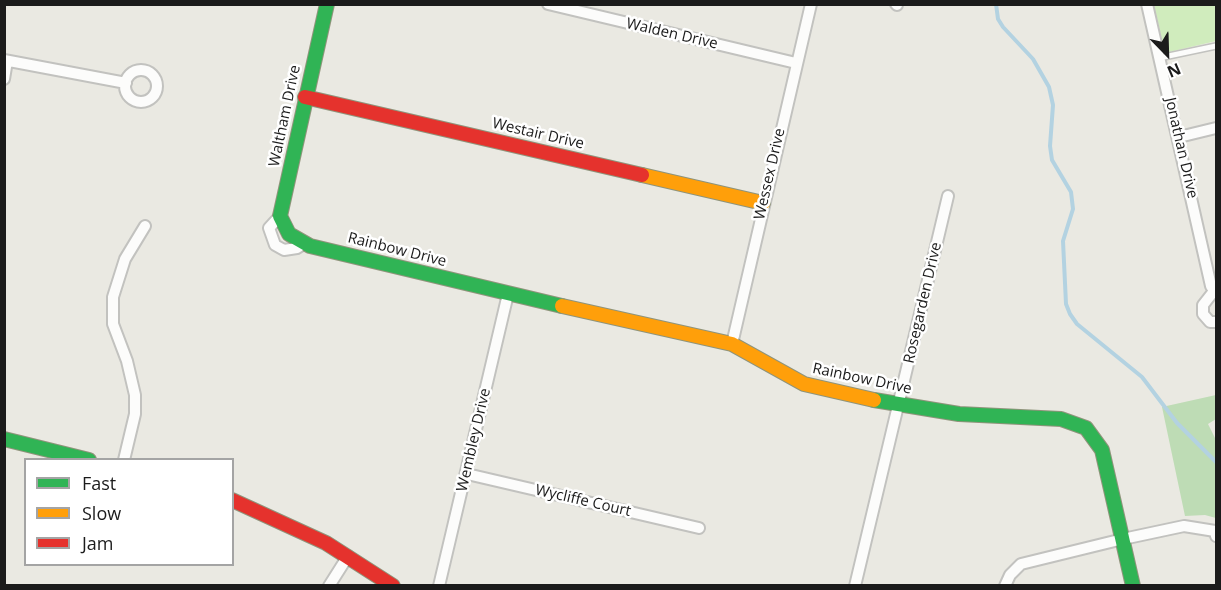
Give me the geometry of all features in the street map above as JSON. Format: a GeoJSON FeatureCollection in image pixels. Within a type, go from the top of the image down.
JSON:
{"type":"FeatureCollection","features":[{"type":"Feature","properties":{"kind":"street","name":"Waltham Drive"},"geometry":{"type":"LineString","coordinates":[[280,216],[327,4]]}},
{"type":"Feature","properties":{"kind":"street","name":"Walden Drive"},"geometry":{"type":"LineString","coordinates":[[548,4],[796,63]]}},
{"type":"Feature","properties":{"kind":"street","name":"Wessex Drive"},"geometry":{"type":"LineString","coordinates":[[732,344],[811,4]]}},
{"type":"Feature","properties":{"kind":"street","name":"Jonathan Drive"},"geometry":{"type":"LineString","coordinates":[[1147,4],[1215,292],[1203,306],[1203,314],[1210,322],[1216,322]]}},
{"type":"Feature","properties":{"kind":"street"},"geometry":{"type":"LineString","coordinates":[[4,79],[6,60],[126,83]]}},
{"type":"Feature","properties":{"kind":"street","name":"Westair Drive"},"geometry":{"type":"LineString","coordinates":[[305,97],[763,203]]}},
{"type":"Feature","properties":{"kind":"street"},"geometry":{"type":"LineString","coordinates":[[1179,137],[1216,128]]}},
{"type":"Feature","properties":{"kind":"street","name":"Rosegarden Drive"},"geometry":{"type":"LineString","coordinates":[[855,585],[948,196]]}},
{"type":"Feature","properties":{"kind":"street","name":"Rainbow Drive"},"geometry":{"type":"LineString","coordinates":[[305,243],[297,248],[284,250],[275,245],[269,228],[280,216],[289,234],[305,243],[508,294],[732,344],[804,384],[898,405],[959,414],[1061,419],[1086,429],[1102,450],[1133,585]]}},
{"type":"Feature","properties":{"kind":"street"},"geometry":{"type":"LineString","coordinates":[[124,458],[135,414],[135,395],[127,361],[113,324],[113,297],[125,259],[145,226]]}},
{"type":"Feature","properties":{"kind":"street","name":"Wembley Drive"},"geometry":{"type":"LineString","coordinates":[[439,585],[508,294]]}},
{"type":"Feature","properties":{"kind":"street"},"geometry":{"type":"LineString","coordinates":[[4,439],[85,458]]}},
{"type":"Feature","properties":{"kind":"street","name":"Wycliffe Court"},"geometry":{"type":"LineString","coordinates":[[467,474],[699,528]]}},
{"type":"Feature","properties":{"kind":"street"},"geometry":{"type":"LineString","coordinates":[[234,501],[292,526],[348,556],[393,585]]}},
{"type":"Feature","properties":{"kind":"street"},"geometry":{"type":"LineString","coordinates":[[1005,585],[1010,575],[1021,564],[1123,539],[1184,526],[1215,531],[1216,536]]}},
{"type":"Feature","properties":{"kind":"street"},"geometry":{"type":"LineString","coordinates":[[329,585],[348,556]]}},
{"type":"Feature","properties":{"kind":"lane"},"geometry":{"type":"LineString","coordinates":[[1159,58],[1216,46]]}},
{"type":"Feature","properties":{"kind":"green space"},"geometry":{"type":"Polygon","coordinates":[[[1154,5],[1216,5],[1216,41],[1165,53],[1154,5]]]}},
{"type":"Feature","properties":{"kind":"green space"},"geometry":{"type":"Polygon","coordinates":[[[1216,395],[1216,419],[1208,424],[1216,440],[1216,518],[1205,515],[1185,516],[1162,407],[1216,395]]]}},
{"type":"Feature","properties":{"kind":"waterway"},"geometry":{"type":"LineString","coordinates":[[996,4],[998,19],[1003,27],[1033,59],[1049,87],[1053,105],[1050,146],[1052,160],[1071,192],[1073,209],[1063,241],[1066,304],[1070,314],[1077,324],[1142,377],[1177,423],[1216,462]]}},
{"type":"Feature","properties":{"kind":"traffic: fast"},"geometry":{"type":"LineString","coordinates":[[327,4],[280,216],[289,234],[310,246],[562,306]]}},
{"type":"Feature","properties":{"kind":"traffic: fast"},"geometry":{"type":"LineString","coordinates":[[874,400],[959,414],[1061,419],[1086,428],[1102,450],[1133,586]]}},
{"type":"Feature","properties":{"kind":"traffic: fast"},"geometry":{"type":"LineString","coordinates":[[4,439],[81,458]]}},
{"type":"Feature","properties":{"kind":"traffic: slow"},"geometry":{"type":"LineString","coordinates":[[642,175],[763,203]]}},
{"type":"Feature","properties":{"kind":"traffic: slow"},"geometry":{"type":"LineString","coordinates":[[562,306],[732,344],[804,384],[874,400]]}},
{"type":"Feature","properties":{"kind":"traffic: jam"},"geometry":{"type":"LineString","coordinates":[[305,97],[642,175]]}},
{"type":"Feature","properties":{"kind":"traffic: jam"},"geometry":{"type":"LineString","coordinates":[[234,501],[326,543],[393,586]]}}]}
